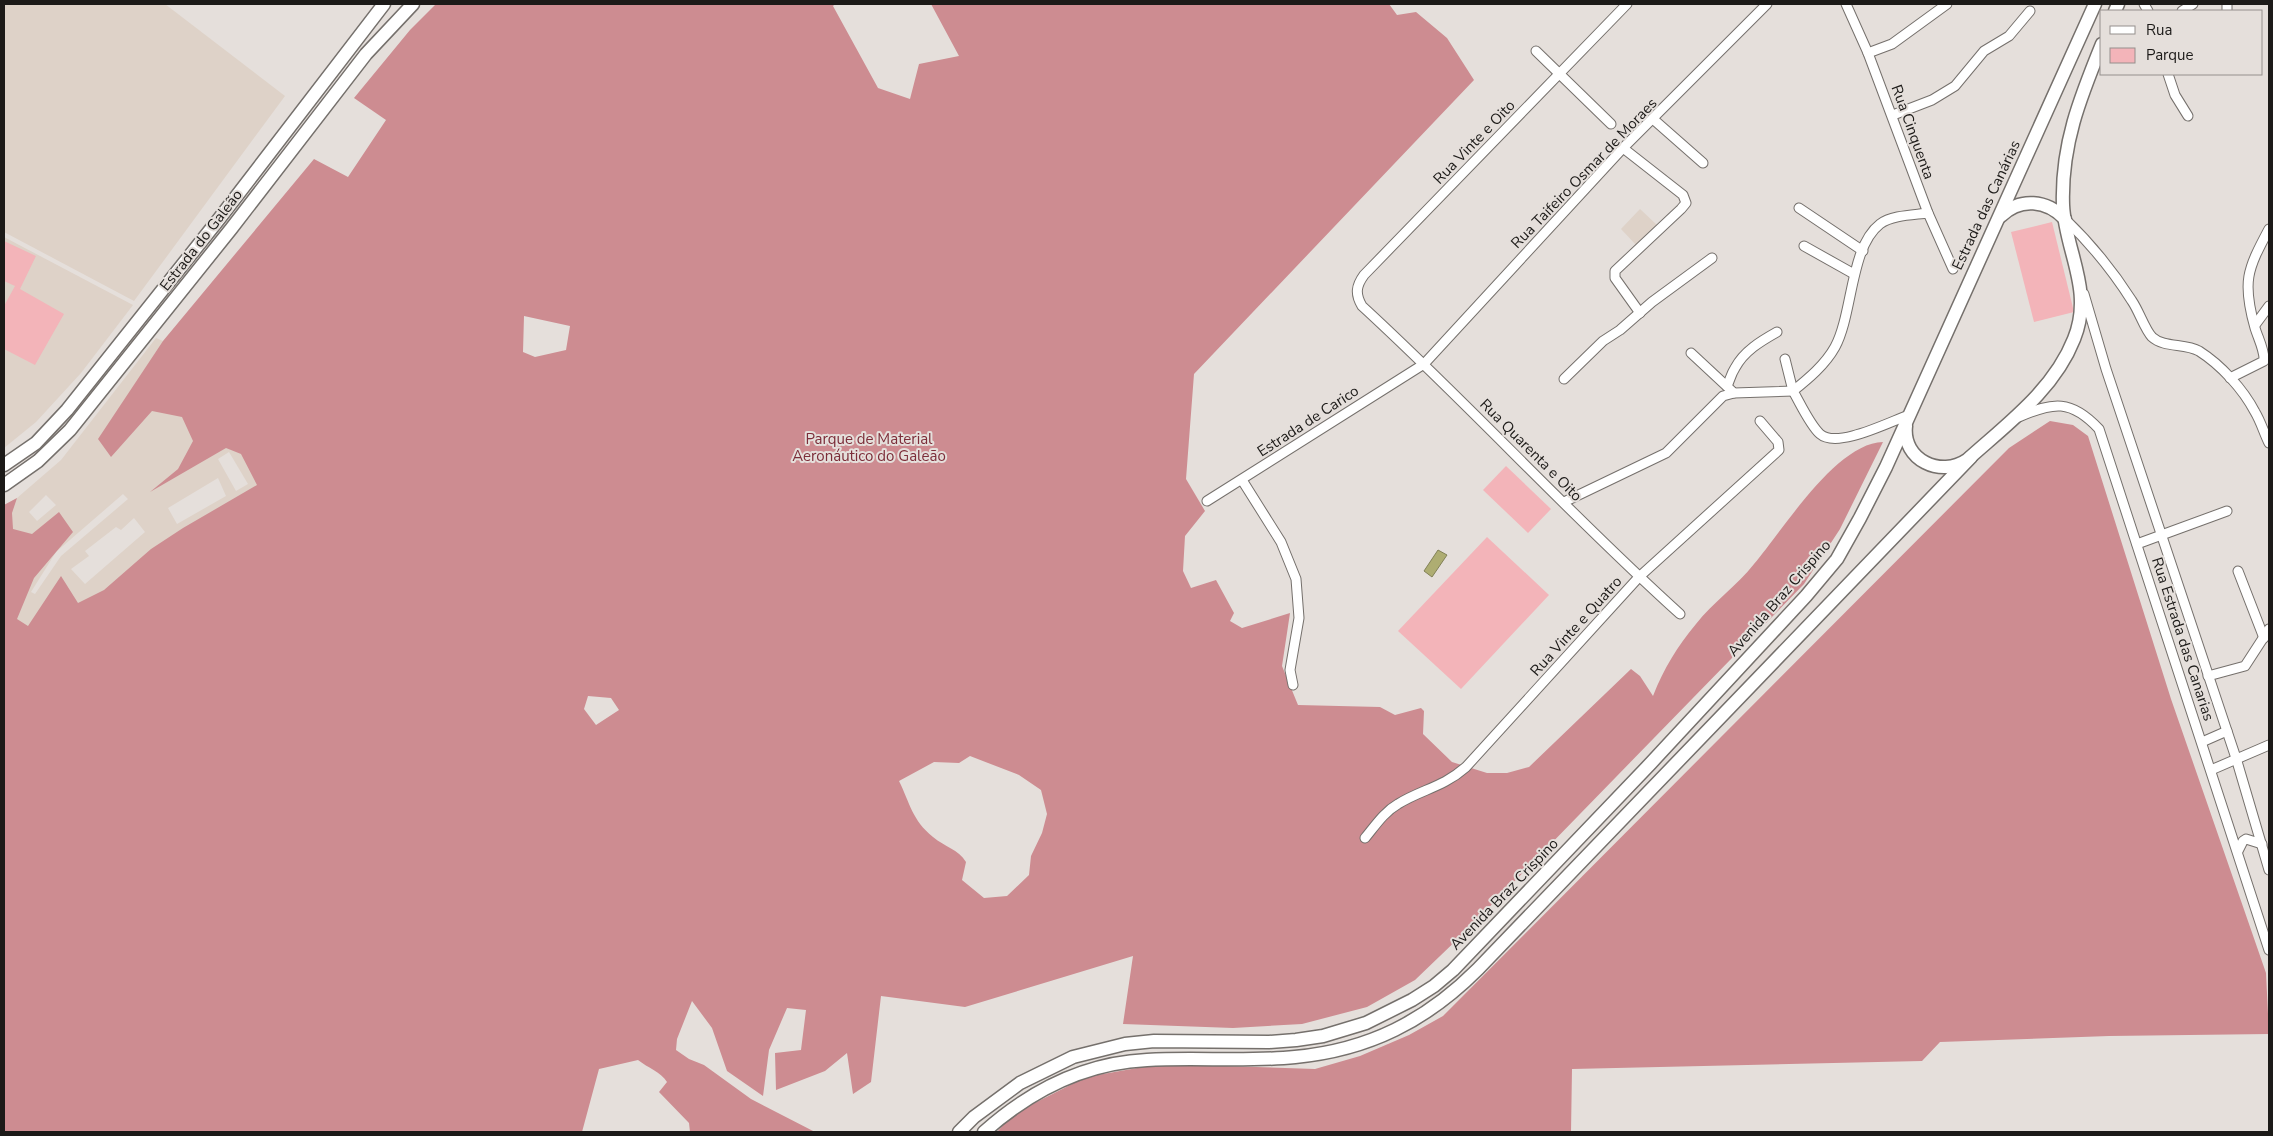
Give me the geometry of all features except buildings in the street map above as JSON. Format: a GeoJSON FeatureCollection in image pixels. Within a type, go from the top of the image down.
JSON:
{"type":"FeatureCollection","features":[{"type":"Feature","properties":{"kind":"main road","name":"Estrada do Galeão"},"geometry":{"type":"LineString","coordinates":[[4,465],[36,443],[67,410],[219,219],[384,4]]}},
{"type":"Feature","properties":{"kind":"main road","name":"Estrada do Galeão"},"geometry":{"type":"LineString","coordinates":[[4,485],[38,461],[70,430],[236,222],[366,54],[413,4]]}},
{"type":"Feature","properties":{"kind":"main road","name":"Estrada das Canárias"},"geometry":{"type":"LineString","coordinates":[[1908,418],[1969,279],[2095,4]]}},
{"type":"Feature","properties":{"kind":"main road"},"geometry":{"type":"LineString","coordinates":[[1908,418],[1907,440],[1917,458],[1925,463],[1944,468],[1959,465],[2014,419],[2050,380],[2068,354],[2076,336],[2080,312],[2081,282],[2064,219],[2063,175],[2077,105],[2100,49]]}},
{"type":"Feature","properties":{"kind":"main road"},"geometry":{"type":"LineString","coordinates":[[1998,219],[2013,207],[2031,202],[2050,206],[2064,219]]}},
{"type":"Feature","properties":{"kind":"main road","name":"Avenida Braz Crispino"},"geometry":{"type":"LineString","coordinates":[[959,1132],[974,1117],[1020,1083],[1073,1057],[1125,1044],[1154,1041],[1269,1042],[1323,1036],[1366,1023],[1412,1000],[1434,986],[1453,970],[1651,763],[1838,558],[1860,518],[1908,418]]}},
{"type":"Feature","properties":{"kind":"main road"},"geometry":{"type":"LineString","coordinates":[[984,1132],[1026,1098],[1077,1074],[1145,1060],[1266,1059],[1322,1053],[1377,1038],[1406,1026],[1434,1008],[1458,989],[1478,969],[1971,456]]}},
{"type":"Feature","properties":{"kind":"street","name":"Rua Vinte e Oito"},"geometry":{"type":"LineString","coordinates":[[1362,306],[1358,300],[1357,288],[1364,275],[1627,4]]}},
{"type":"Feature","properties":{"kind":"street","name":"Rua Taifeiro Osmar de Moraes"},"geometry":{"type":"LineString","coordinates":[[1424,364],[1623,148],[1767,4]]}},
{"type":"Feature","properties":{"kind":"street","name":"Rua Cinquenta"},"geometry":{"type":"LineString","coordinates":[[1846,4],[1893,114],[1928,213],[1953,269]]}},
{"type":"Feature","properties":{"kind":"street"},"geometry":{"type":"LineString","coordinates":[[1868,53],[1892,44],[1947,4]]}},
{"type":"Feature","properties":{"kind":"street"},"geometry":{"type":"LineString","coordinates":[[1893,114],[1932,100],[1955,86],[1984,51],[2008,36],[2030,11]]}},
{"type":"Feature","properties":{"kind":"street"},"geometry":{"type":"LineString","coordinates":[[1536,51],[1611,124]]}},
{"type":"Feature","properties":{"kind":"street"},"geometry":{"type":"LineString","coordinates":[[2168,75],[2175,95],[2188,116]]}},
{"type":"Feature","properties":{"kind":"street"},"geometry":{"type":"LineString","coordinates":[[1653,119],[1703,164]]}},
{"type":"Feature","properties":{"kind":"street"},"geometry":{"type":"LineString","coordinates":[[1623,148],[1684,195],[1686,202],[1681,209],[1615,271],[1615,278],[1640,313]]}},
{"type":"Feature","properties":{"kind":"street"},"geometry":{"type":"LineString","coordinates":[[1800,208],[1863,251]]}},
{"type":"Feature","properties":{"kind":"street"},"geometry":{"type":"LineString","coordinates":[[1564,502],[1666,453],[1723,396],[1734,393],[1793,391],[1820,368],[1835,346],[1848,307],[1854,274],[1868,237],[1881,223],[1928,213]]}},
{"type":"Feature","properties":{"kind":"street"},"geometry":{"type":"LineString","coordinates":[[2064,219],[2082,235],[2106,264],[2132,300],[2154,339],[2185,346],[2199,352],[2230,378],[2256,413],[2268,437]]}},
{"type":"Feature","properties":{"kind":"street"},"geometry":{"type":"LineString","coordinates":[[2230,378],[2264,361],[2248,303],[2247,278],[2256,252],[2269,229]]}},
{"type":"Feature","properties":{"kind":"street"},"geometry":{"type":"LineString","coordinates":[[1804,246],[1854,274]]}},
{"type":"Feature","properties":{"kind":"street"},"geometry":{"type":"LineString","coordinates":[[1564,379],[1602,341],[1620,330],[1712,258]]}},
{"type":"Feature","properties":{"kind":"street","name":"Rua Estrada das Canarias"},"geometry":{"type":"LineString","coordinates":[[2081,282],[2106,369],[2236,758],[2269,870]]}},
{"type":"Feature","properties":{"kind":"street","name":"Rua Quarenta e Oito"},"geometry":{"type":"LineString","coordinates":[[1362,306],[1424,364],[1639,577],[1680,614]]}},
{"type":"Feature","properties":{"kind":"street"},"geometry":{"type":"LineString","coordinates":[[2255,325],[2269,306]]}},
{"type":"Feature","properties":{"kind":"street"},"geometry":{"type":"LineString","coordinates":[[1727,386],[1735,367],[1743,356],[1756,344],[1777,332]]}},
{"type":"Feature","properties":{"kind":"street"},"geometry":{"type":"LineString","coordinates":[[1691,353],[1734,393]]}},
{"type":"Feature","properties":{"kind":"street"},"geometry":{"type":"LineString","coordinates":[[1785,359],[1793,391],[1817,431],[1825,438],[1846,438],[1908,418]]}},
{"type":"Feature","properties":{"kind":"street","name":"Estrada de Carico"},"geometry":{"type":"LineString","coordinates":[[1207,501],[1424,364]]}},
{"type":"Feature","properties":{"kind":"street","name":"Rua Estrada das Canarias"},"geometry":{"type":"LineString","coordinates":[[2014,419],[2043,407],[2066,407],[2086,414],[2099,429],[2269,950]]}},
{"type":"Feature","properties":{"kind":"street","name":"Rua Vinte e Quatro"},"geometry":{"type":"LineString","coordinates":[[1365,838],[1384,815],[1397,804],[1447,782],[1466,767],[1639,577],[1778,450],[1778,442],[1760,421]]}},
{"type":"Feature","properties":{"kind":"street"},"geometry":{"type":"LineString","coordinates":[[1242,480],[1281,542],[1296,579],[1299,618],[1290,670],[1293,685]]}},
{"type":"Feature","properties":{"kind":"street"},"geometry":{"type":"LineString","coordinates":[[2137,544],[2227,511]]}},
{"type":"Feature","properties":{"kind":"street"},"geometry":{"type":"LineString","coordinates":[[2238,571],[2264,638]]}},
{"type":"Feature","properties":{"kind":"street"},"geometry":{"type":"LineString","coordinates":[[2208,676],[2244,666],[2269,629]]}},
{"type":"Feature","properties":{"kind":"street"},"geometry":{"type":"LineString","coordinates":[[2202,742],[2227,732]]}},
{"type":"Feature","properties":{"kind":"street"},"geometry":{"type":"LineString","coordinates":[[2211,770],[2269,745]]}},
{"type":"Feature","properties":{"kind":"street"},"geometry":{"type":"LineString","coordinates":[[2238,851],[2246,839],[2262,844]]}},
{"type":"Feature","properties":{"kind":"shaded area"},"geometry":{"type":"Polygon","coordinates":[[[4,4],[165,4],[285,96],[134,301],[4,232],[4,4]]]}},
{"type":"Feature","properties":{"kind":"shaded area"},"geometry":{"type":"Polygon","coordinates":[[[1640,209],[1658,226],[1638,247],[1621,229],[1640,209]]]}},
{"type":"Feature","properties":{"kind":"shaded area"},"geometry":{"type":"Polygon","coordinates":[[[4,237],[133,305],[81,373],[36,422],[4,448],[4,237]]]}},
{"type":"Feature","properties":{"kind":"shaded area"},"geometry":{"type":"Polygon","coordinates":[[[156,338],[163,341],[275,465],[256,505],[133,606],[4,635],[4,505],[17,498],[61,460],[156,338]],[[229,452],[218,459],[236,491],[248,484],[229,452]],[[218,478],[168,508],[177,524],[226,496],[218,478]],[[123,494],[56,552],[31,592],[35,594],[61,556],[128,499],[123,494]],[[46,495],[29,512],[37,521],[56,505],[46,495]],[[134,518],[121,530],[116,527],[85,551],[89,556],[71,569],[85,584],[145,532],[134,518]]]}},
{"type":"Feature","properties":{"kind":"shaded area"},"geometry":{"type":"Polygon","coordinates":[[[1438,550],[1447,555],[1432,577],[1424,571],[1438,550]]]}},
{"type":"Feature","properties":{"kind":"green space","name":"Parque de Material Aeronáutico do Galeão"},"geometry":{"type":"Polygon","coordinates":[[[436,4],[835,4],[833,6],[878,88],[910,99],[919,64],[959,56],[931,4],[1389,4],[1397,15],[1416,12],[1447,38],[1474,80],[1194,374],[1186,479],[1205,511],[1185,536],[1183,571],[1191,588],[1216,580],[1234,613],[1230,621],[1242,628],[1290,613],[1282,666],[1298,705],[1380,707],[1395,715],[1421,708],[1424,711],[1423,734],[1452,762],[1487,773],[1507,773],[1529,767],[1631,669],[1640,676],[1653,696],[1666,667],[1689,633],[1710,608],[1747,572],[1795,511],[1829,472],[1847,457],[1865,446],[1883,442],[1840,529],[1804,584],[1465,932],[1415,980],[1367,1007],[1302,1024],[1233,1028],[1123,1024],[1133,956],[965,1007],[881,996],[871,1082],[853,1094],[847,1053],[825,1071],[776,1090],[775,1053],[801,1050],[806,1010],[787,1008],[769,1050],[763,1096],[727,1071],[712,1028],[692,1001],[677,1039],[676,1050],[689,1059],[704,1065],[751,1099],[815,1132],[690,1132],[689,1123],[659,1092],[667,1082],[658,1073],[638,1060],[599,1069],[582,1132],[4,1132],[4,505],[17,498],[12,513],[13,529],[32,534],[59,512],[73,532],[34,578],[17,619],[28,626],[61,576],[78,603],[104,590],[151,549],[257,485],[241,454],[226,448],[150,492],[178,469],[193,441],[182,417],[152,411],[111,457],[98,439],[163,341],[314,159],[348,177],[386,120],[354,98],[410,30],[436,4]],[[524,316],[523,352],[535,357],[566,350],[570,326],[524,316]],[[588,696],[584,709],[596,725],[619,710],[611,698],[588,696]],[[970,756],[959,763],[934,762],[899,781],[920,824],[933,837],[955,851],[966,862],[962,880],[984,898],[1007,896],[1029,875],[1031,856],[1042,833],[1047,814],[1041,790],[1019,775],[970,756]]]}},
{"type":"Feature","properties":{"kind":"green space"},"geometry":{"type":"Polygon","coordinates":[[[2052,222],[2074,312],[2034,322],[2011,232],[2052,222]]]}},
{"type":"Feature","properties":{"kind":"green space"},"geometry":{"type":"Polygon","coordinates":[[[4,241],[36,256],[20,289],[64,314],[35,365],[4,349],[4,306],[15,286],[4,281],[4,241]]]}},
{"type":"Feature","properties":{"kind":"green space"},"geometry":{"type":"Polygon","coordinates":[[[2050,421],[2073,425],[2088,436],[2171,699],[2266,973],[2269,1034],[2109,1036],[1940,1042],[1922,1061],[1572,1069],[1571,1132],[997,1132],[1013,1114],[1086,1077],[1160,1064],[1315,1069],[1360,1056],[1409,1035],[1443,1016],[2009,448],[2050,421]]]}},
{"type":"Feature","properties":{"kind":"green space"},"geometry":{"type":"Polygon","coordinates":[[[1506,466],[1551,509],[1528,533],[1483,490],[1506,466]]]}},
{"type":"Feature","properties":{"kind":"green space"},"geometry":{"type":"Polygon","coordinates":[[[1487,537],[1549,595],[1461,689],[1398,631],[1487,537]]]}}]}
